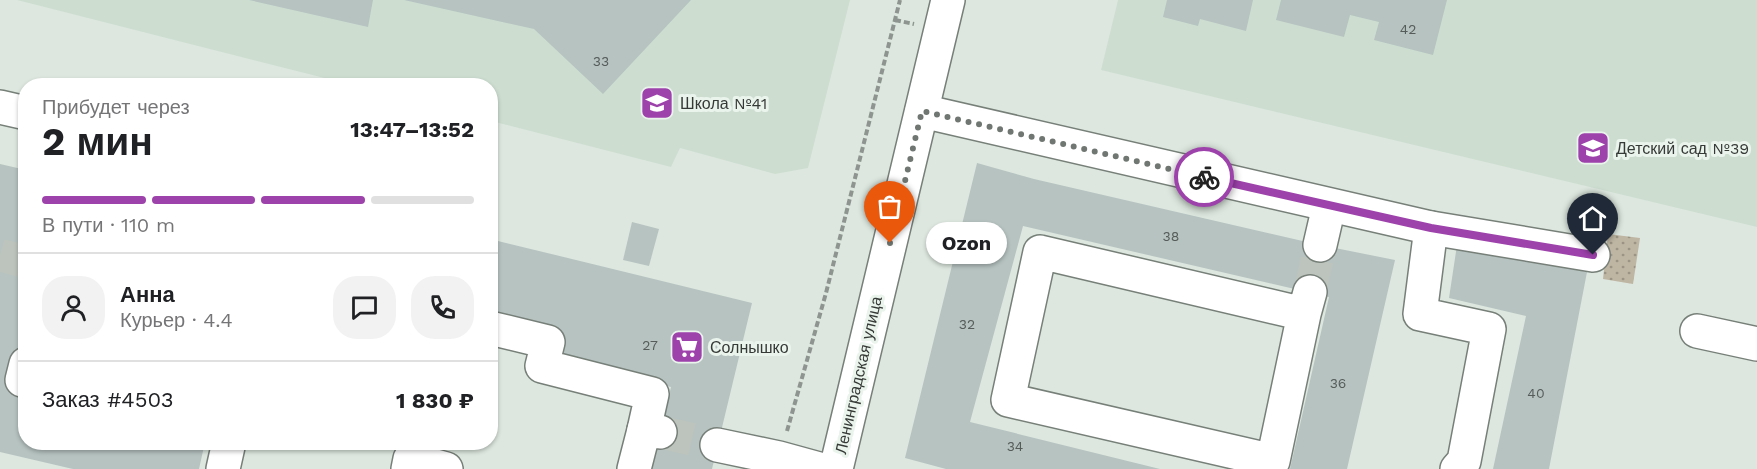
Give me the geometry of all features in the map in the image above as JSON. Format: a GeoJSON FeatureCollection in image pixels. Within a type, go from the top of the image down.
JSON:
{"type":"FeatureCollection","features":[{"type":"Feature","properties":{"kind":"street","name":"Ленинградская улица"},"geometry":{"type":"LineString","coordinates":[[836,469],[948,0]]}},
{"type":"Feature","properties":{"kind":"street"},"geometry":{"type":"LineString","coordinates":[[0,107],[18,111]]}},
{"type":"Feature","properties":{"kind":"street"},"geometry":{"type":"LineString","coordinates":[[922,111],[1431,228],[1593,255]]}},
{"type":"Feature","properties":{"kind":"street"},"geometry":{"type":"LineString","coordinates":[[1320,245],[1329,206]]}},
{"type":"Feature","properties":{"kind":"street"},"geometry":{"type":"LineString","coordinates":[[1431,228],[1420,314],[1489,328],[1464,461],[1457,469]]}},
{"type":"Feature","properties":{"kind":"street"},"geometry":{"type":"LineString","coordinates":[[1040,252],[1307,303],[1273,460],[1008,400],[1040,252]]}},
{"type":"Feature","properties":{"kind":"street"},"geometry":{"type":"LineString","coordinates":[[498,330],[548,342],[542,366],[652,394],[652,431],[634,469]]}},
{"type":"Feature","properties":{"kind":"street"},"geometry":{"type":"LineString","coordinates":[[1697,331],[1757,344]]}},
{"type":"Feature","properties":{"kind":"street"},"geometry":{"type":"LineString","coordinates":[[717,445],[819,469]]}},
{"type":"Feature","properties":{"kind":"street"},"geometry":{"type":"LineString","coordinates":[[223,469],[227,450]]}},
{"type":"Feature","properties":{"kind":"street"},"geometry":{"type":"LineString","coordinates":[[408,469],[410,459],[447,469],[452,450]]}},
{"type":"Feature","properties":{"kind":"path"},"geometry":{"type":"LineString","coordinates":[[779,458],[826,294],[900,0]]}},
{"type":"Feature","properties":{"kind":"shaded area","name":"Школа №41"},"geometry":{"type":"Polygon","coordinates":[[[17,0],[850,0],[808,168],[775,174],[680,148],[671,167],[498,123],[498,78],[324,78],[17,0]]]}},
{"type":"Feature","properties":{"kind":"shaded area","name":"Детский сад №39"},"geometry":{"type":"Polygon","coordinates":[[[1118,0],[1757,0],[1757,227],[1101,70],[1118,0]]]}},
{"type":"Feature","properties":{"kind":"shaded area"},"geometry":{"type":"Polygon","coordinates":[[[1608,234],[1640,238],[1633,284],[1603,279],[1608,234]]]}},
{"type":"Feature","properties":{"kind":"building"},"geometry":{"type":"Polygon","coordinates":[[[249,0],[373,0],[368,27],[249,0]]]}},
{"type":"Feature","properties":{"kind":"building"},"geometry":{"type":"Polygon","coordinates":[[[404,0],[691,0],[603,94],[534,29],[404,0]]]}},
{"type":"Feature","properties":{"kind":"building"},"geometry":{"type":"Polygon","coordinates":[[[1167,0],[1253,0],[1246,31],[1200,19],[1198,26],[1163,17],[1167,0]]]}},
{"type":"Feature","properties":{"kind":"building"},"geometry":{"type":"Polygon","coordinates":[[[1281,0],[1447,0],[1433,55],[1374,40],[1379,22],[1350,15],[1344,37],[1276,20],[1281,0]]]}},
{"type":"Feature","properties":{"kind":"building"},"geometry":{"type":"Polygon","coordinates":[[[977,163],[1034,179],[1395,260],[1347,469],[1290,469],[1329,297],[1023,226],[970,422],[1160,469],[946,469],[905,458],[977,163]]]}},
{"type":"Feature","properties":{"kind":"building"},"geometry":{"type":"Polygon","coordinates":[[[0,164],[18,168],[18,353],[9,391],[18,393],[18,450],[203,450],[199,469],[73,469],[0,452],[0,164]]]}},
{"type":"Feature","properties":{"kind":"building"},"geometry":{"type":"Polygon","coordinates":[[[632,222],[659,229],[649,266],[623,260],[632,222]]]}},
{"type":"Feature","properties":{"kind":"building"},"geometry":{"type":"Polygon","coordinates":[[[498,241],[752,303],[712,469],[651,469],[671,387],[556,358],[562,332],[498,316],[498,241]]]}},
{"type":"Feature","properties":{"kind":"building"},"geometry":{"type":"Polygon","coordinates":[[[1457,245],[1587,272],[1549,469],[1493,469],[1526,316],[1449,298],[1457,245]]]}},
{"type":"Feature","properties":{"kind":"tunnel"},"geometry":{"type":"LineString","coordinates":[[1310,292],[1320,245]]}},
{"type":"Feature","properties":{"kind":"tunnel"},"geometry":{"type":"LineString","coordinates":[[0,255],[18,260]]}},
{"type":"Feature","properties":{"kind":"tunnel"},"geometry":{"type":"LineString","coordinates":[[660,432],[717,445]]}},
{"type":"Feature","properties":{"kind":"way so far"},"geometry":{"type":"LineString","coordinates":[[890,243],[922,111],[1204,177]]}},
{"type":"Feature","properties":{"kind":"place","name":"Школа №41"},"geometry":{"type":"Point","coordinates":[657,103]}},
{"type":"Feature","properties":{"kind":"place","name":"Детский сад №39"},"geometry":{"type":"Point","coordinates":[1593,148]}},
{"type":"Feature","properties":{"kind":"place","name":"Ozon"},"geometry":{"type":"Point","coordinates":[890,243]}},
{"type":"Feature","properties":{"kind":"place","name":"Солнышко"},"geometry":{"type":"Point","coordinates":[687,347]}},
{"type":"Feature","properties":{"kind":"route"},"geometry":{"type":"LineString","coordinates":[[1204,177],[1431,228],[1593,255]]}}]}
